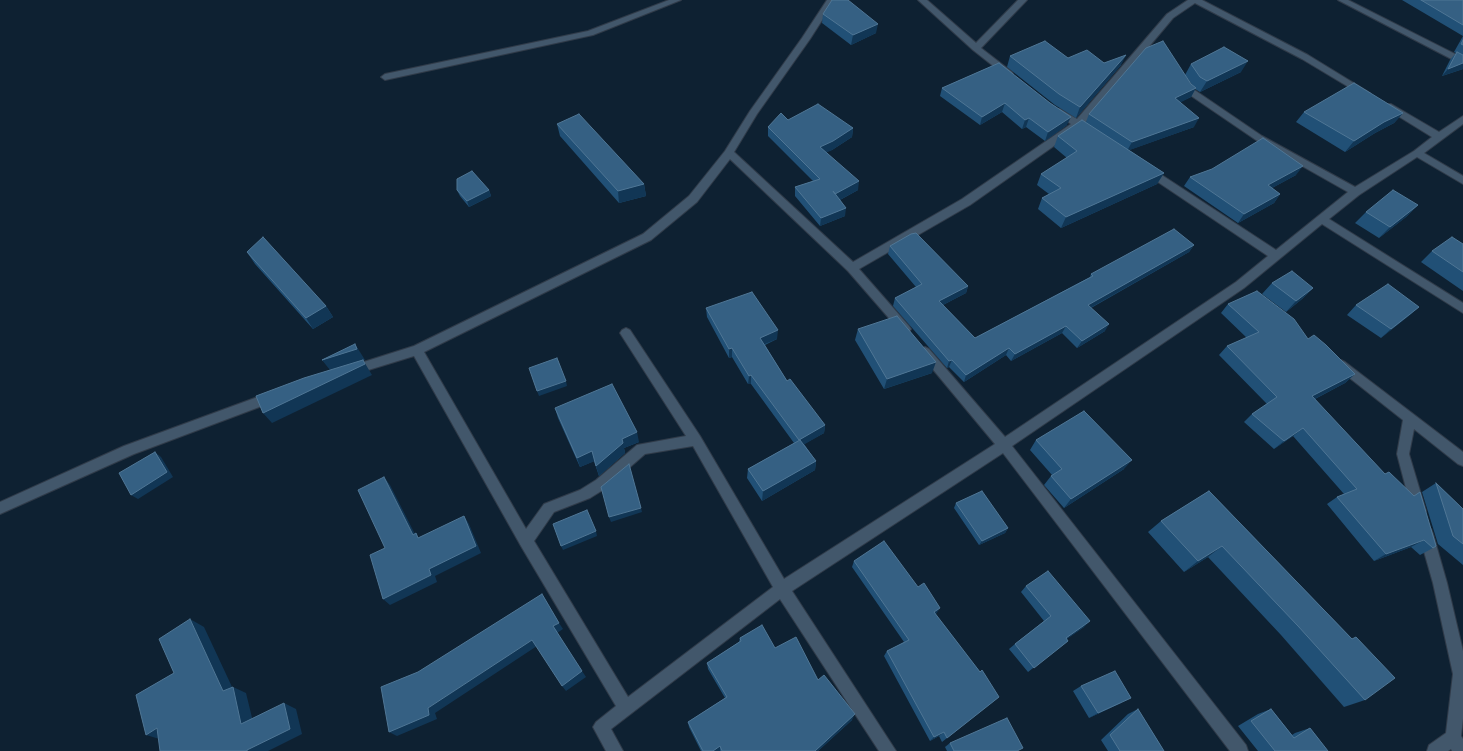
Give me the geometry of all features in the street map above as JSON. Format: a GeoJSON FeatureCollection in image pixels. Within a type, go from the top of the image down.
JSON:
{"type":"FeatureCollection","features":[{"type":"Feature","properties":{"kind":"street"},"geometry":{"type":"LineString","coordinates":[[385,77],[590,33],[677,0]]}},
{"type":"Feature","properties":{"kind":"street"},"geometry":{"type":"LineString","coordinates":[[338,374],[417,350],[648,237],[693,200],[729,153],[753,113],[832,0]]}},
{"type":"Feature","properties":{"kind":"street"},"geometry":{"type":"LineString","coordinates":[[922,0],[976,48],[1016,80]]}},
{"type":"Feature","properties":{"kind":"street"},"geometry":{"type":"LineString","coordinates":[[976,48],[1023,0]]}},
{"type":"Feature","properties":{"kind":"street"},"geometry":{"type":"LineString","coordinates":[[852,268],[966,202],[1078,124],[1170,16],[1193,0]]}},
{"type":"Feature","properties":{"kind":"street"},"geometry":{"type":"LineString","coordinates":[[1196,0],[1304,57],[1440,137]]}},
{"type":"Feature","properties":{"kind":"street"},"geometry":{"type":"LineString","coordinates":[[1342,0],[1463,62]]}},
{"type":"Feature","properties":{"kind":"street"},"geometry":{"type":"LineString","coordinates":[[1156,33],[1162,44]]}},
{"type":"Feature","properties":{"kind":"street"},"geometry":{"type":"LineString","coordinates":[[1179,73],[1190,91],[1258,138],[1356,192]]}},
{"type":"Feature","properties":{"kind":"street"},"geometry":{"type":"LineString","coordinates":[[1051,108],[1098,137]]}},
{"type":"Feature","properties":{"kind":"street"},"geometry":{"type":"LineString","coordinates":[[615,751],[601,727],[782,589],[1243,288],[1276,256],[1356,192],[1417,153],[1463,119]]}},
{"type":"Feature","properties":{"kind":"street"},"geometry":{"type":"LineString","coordinates":[[729,153],[852,268],[1004,445],[1240,751]]}},
{"type":"Feature","properties":{"kind":"street"},"geometry":{"type":"LineString","coordinates":[[1417,153],[1463,181]]}},
{"type":"Feature","properties":{"kind":"street"},"geometry":{"type":"LineString","coordinates":[[1137,164],[1276,256]]}},
{"type":"Feature","properties":{"kind":"street"},"geometry":{"type":"LineString","coordinates":[[1322,219],[1463,309]]}},
{"type":"Feature","properties":{"kind":"street"},"geometry":{"type":"LineString","coordinates":[[626,333],[696,440],[782,589],[888,751]]}},
{"type":"Feature","properties":{"kind":"street"},"geometry":{"type":"LineString","coordinates":[[417,350],[526,541],[626,708]]}},
{"type":"Feature","properties":{"kind":"street"},"geometry":{"type":"LineString","coordinates":[[1334,359],[1463,460]]}},
{"type":"Feature","properties":{"kind":"street"},"geometry":{"type":"LineString","coordinates":[[0,508],[129,450],[288,391]]}},
{"type":"Feature","properties":{"kind":"street"},"geometry":{"type":"LineString","coordinates":[[1409,419],[1403,454],[1440,583],[1462,674],[1453,737],[1461,751]]}},
{"type":"Feature","properties":{"kind":"street"},"geometry":{"type":"LineString","coordinates":[[526,541],[550,508],[585,494],[642,449],[696,440]]}},
{"type":"Feature","properties":{"kind":"street"},"geometry":{"type":"LineString","coordinates":[[1435,751],[1453,737]]}},
{"type":"Feature","properties":{"kind":"building"},"geometry":{"type":"Polygon","coordinates":[[[832,0],[848,0],[878,24],[853,35],[823,14],[832,0]]]}},
{"type":"Feature","properties":{"kind":"building"},"geometry":{"type":"Polygon","coordinates":[[[1421,0],[1463,0],[1463,25],[1421,0]]]}},
{"type":"Feature","properties":{"kind":"building"},"geometry":{"type":"Polygon","coordinates":[[[1045,41],[1068,58],[1087,50],[1104,63],[1126,55],[1080,107],[1059,94],[1010,56],[1045,41]]]}},
{"type":"Feature","properties":{"kind":"building"},"geometry":{"type":"Polygon","coordinates":[[[1163,41],[1191,84],[1196,88],[1175,98],[1199,118],[1132,142],[1089,114],[1146,48],[1163,41]]]}},
{"type":"Feature","properties":{"kind":"building"},"geometry":{"type":"Polygon","coordinates":[[[1224,47],[1248,61],[1207,81],[1200,77],[1191,64],[1224,47]]]}},
{"type":"Feature","properties":{"kind":"building"},"geometry":{"type":"Polygon","coordinates":[[[1457,52],[1463,55],[1463,63],[1448,69],[1457,52]]]}},
{"type":"Feature","properties":{"kind":"building"},"geometry":{"type":"Polygon","coordinates":[[[999,63],[1050,103],[1071,117],[1048,132],[1029,118],[1025,120],[1005,103],[982,117],[942,88],[999,63]]]}},
{"type":"Feature","properties":{"kind":"building"},"geometry":{"type":"Polygon","coordinates":[[[1354,83],[1403,113],[1384,122],[1354,141],[1304,112],[1354,83]]]}},
{"type":"Feature","properties":{"kind":"building"},"geometry":{"type":"Polygon","coordinates":[[[818,104],[853,128],[833,141],[820,147],[859,181],[835,194],[846,208],[821,218],[795,187],[820,179],[768,127],[781,113],[788,120],[818,104]]]}},
{"type":"Feature","properties":{"kind":"building"},"geometry":{"type":"Polygon","coordinates":[[[579,114],[644,184],[618,191],[557,124],[579,114]]]}},
{"type":"Feature","properties":{"kind":"building"},"geometry":{"type":"Polygon","coordinates":[[[1082,120],[1164,173],[1066,217],[1042,198],[1061,188],[1041,174],[1077,151],[1058,136],[1082,120]]]}},
{"type":"Feature","properties":{"kind":"building"},"geometry":{"type":"Polygon","coordinates":[[[1263,138],[1303,166],[1268,185],[1280,194],[1244,214],[1190,177],[1212,169],[1263,138]]]}},
{"type":"Feature","properties":{"kind":"building"},"geometry":{"type":"Polygon","coordinates":[[[472,171],[489,190],[467,201],[457,190],[457,179],[472,171]]]}},
{"type":"Feature","properties":{"kind":"building"},"geometry":{"type":"Polygon","coordinates":[[[1393,190],[1418,205],[1390,227],[1366,212],[1393,190]]]}},
{"type":"Feature","properties":{"kind":"building"},"geometry":{"type":"Polygon","coordinates":[[[1174,229],[1194,245],[1088,305],[1109,324],[1082,341],[1066,326],[1015,354],[1009,348],[966,375],[952,360],[949,361],[895,298],[922,284],[890,246],[911,234],[916,233],[968,286],[939,301],[975,338],[1093,276],[1091,274],[1174,229]]]}},
{"type":"Feature","properties":{"kind":"building"},"geometry":{"type":"Polygon","coordinates":[[[263,237],[326,306],[306,318],[247,252],[263,237]]]}},
{"type":"Feature","properties":{"kind":"building"},"geometry":{"type":"Polygon","coordinates":[[[1452,237],[1463,244],[1463,272],[1432,251],[1452,237]]]}},
{"type":"Feature","properties":{"kind":"building"},"geometry":{"type":"Polygon","coordinates":[[[1292,271],[1313,288],[1296,301],[1272,283],[1292,271]]]}},
{"type":"Feature","properties":{"kind":"building"},"geometry":{"type":"Polygon","coordinates":[[[1388,284],[1419,307],[1391,329],[1356,305],[1388,284]]]}},
{"type":"Feature","properties":{"kind":"building"},"geometry":{"type":"Polygon","coordinates":[[[1257,291],[1294,319],[1308,339],[1314,335],[1355,374],[1312,396],[1385,474],[1389,472],[1414,496],[1420,492],[1436,546],[1433,548],[1424,540],[1386,554],[1337,497],[1357,489],[1303,428],[1284,441],[1252,414],[1277,397],[1227,346],[1259,332],[1228,304],[1257,291]]]}},
{"type":"Feature","properties":{"kind":"building"},"geometry":{"type":"Polygon","coordinates":[[[752,292],[778,330],[760,338],[787,381],[790,379],[825,425],[799,440],[751,375],[749,376],[732,348],[729,349],[706,308],[752,292]]]}},
{"type":"Feature","properties":{"kind":"building"},"geometry":{"type":"Polygon","coordinates":[[[897,316],[936,362],[887,379],[858,329],[897,316]]]}},
{"type":"Feature","properties":{"kind":"building"},"geometry":{"type":"Polygon","coordinates":[[[355,344],[357,349],[322,360],[355,344]]]}},
{"type":"Feature","properties":{"kind":"building"},"geometry":{"type":"Polygon","coordinates":[[[557,358],[566,381],[537,391],[529,368],[557,358]]]}},
{"type":"Feature","properties":{"kind":"building"},"geometry":{"type":"Polygon","coordinates":[[[363,360],[365,364],[263,413],[256,396],[304,378],[363,360]]]}},
{"type":"Feature","properties":{"kind":"building"},"geometry":{"type":"Polygon","coordinates":[[[612,384],[637,432],[622,439],[623,443],[596,466],[592,451],[577,458],[555,408],[612,384]]]}},
{"type":"Feature","properties":{"kind":"building"},"geometry":{"type":"Polygon","coordinates":[[[1084,411],[1132,460],[1071,499],[1051,476],[1062,469],[1036,440],[1084,411]]]}},
{"type":"Feature","properties":{"kind":"building"},"geometry":{"type":"Polygon","coordinates":[[[800,440],[816,461],[763,491],[748,469],[800,440]]]}},
{"type":"Feature","properties":{"kind":"building"},"geometry":{"type":"Polygon","coordinates":[[[155,452],[167,472],[131,495],[119,473],[155,452]]]}},
{"type":"Feature","properties":{"kind":"building"},"geometry":{"type":"Polygon","coordinates":[[[629,464],[641,508],[609,517],[601,487],[629,464]]]}},
{"type":"Feature","properties":{"kind":"building"},"geometry":{"type":"Polygon","coordinates":[[[384,477],[413,535],[416,533],[418,538],[464,516],[476,546],[429,569],[431,575],[383,599],[370,555],[385,548],[358,490],[384,477]]]}},
{"type":"Feature","properties":{"kind":"building"},"geometry":{"type":"Polygon","coordinates":[[[1436,483],[1463,509],[1463,544],[1453,536],[1436,483]]]}},
{"type":"Feature","properties":{"kind":"building"},"geometry":{"type":"Polygon","coordinates":[[[982,491],[1008,528],[982,541],[956,503],[982,491]]]}},
{"type":"Feature","properties":{"kind":"building"},"geometry":{"type":"Polygon","coordinates":[[[1209,491],[1352,639],[1356,637],[1395,678],[1365,700],[1298,626],[1222,546],[1198,561],[1161,521],[1209,491]]]}},
{"type":"Feature","properties":{"kind":"building"},"geometry":{"type":"Polygon","coordinates":[[[587,510],[596,531],[561,546],[553,524],[587,510]]]}},
{"type":"Feature","properties":{"kind":"building"},"geometry":{"type":"Polygon","coordinates":[[[884,541],[918,587],[924,583],[940,608],[934,612],[980,672],[982,670],[999,697],[947,738],[944,732],[934,737],[887,651],[909,640],[854,561],[884,541]]]}},
{"type":"Feature","properties":{"kind":"building"},"geometry":{"type":"Polygon","coordinates":[[[1048,571],[1090,621],[1066,638],[1068,641],[1034,668],[1015,644],[1051,616],[1026,586],[1048,571]]]}},
{"type":"Feature","properties":{"kind":"building"},"geometry":{"type":"Polygon","coordinates":[[[542,594],[559,623],[553,626],[582,671],[562,686],[532,640],[428,708],[429,715],[389,732],[381,687],[418,672],[542,594]]]}},
{"type":"Feature","properties":{"kind":"building"},"geometry":{"type":"Polygon","coordinates":[[[190,619],[223,691],[233,687],[241,724],[284,703],[290,729],[247,751],[160,751],[157,728],[146,735],[136,695],[174,673],[159,639],[190,619]]]}},
{"type":"Feature","properties":{"kind":"building"},"geometry":{"type":"Polygon","coordinates":[[[762,625],[775,648],[796,637],[818,680],[824,675],[855,714],[815,751],[722,751],[720,746],[713,751],[703,751],[688,722],[727,697],[707,663],[741,641],[740,638],[762,625]]]}},
{"type":"Feature","properties":{"kind":"building"},"geometry":{"type":"Polygon","coordinates":[[[1115,671],[1131,698],[1098,713],[1081,686],[1115,671]]]}},
{"type":"Feature","properties":{"kind":"building"},"geometry":{"type":"Polygon","coordinates":[[[1138,709],[1164,751],[1120,751],[1110,735],[1138,709]]]}},
{"type":"Feature","properties":{"kind":"building"},"geometry":{"type":"Polygon","coordinates":[[[1271,709],[1294,738],[1310,728],[1328,751],[1275,751],[1251,721],[1271,709]]]}},
{"type":"Feature","properties":{"kind":"building"},"geometry":{"type":"Polygon","coordinates":[[[1007,718],[1023,748],[1017,751],[954,751],[950,743],[1007,718]]]}}]}
